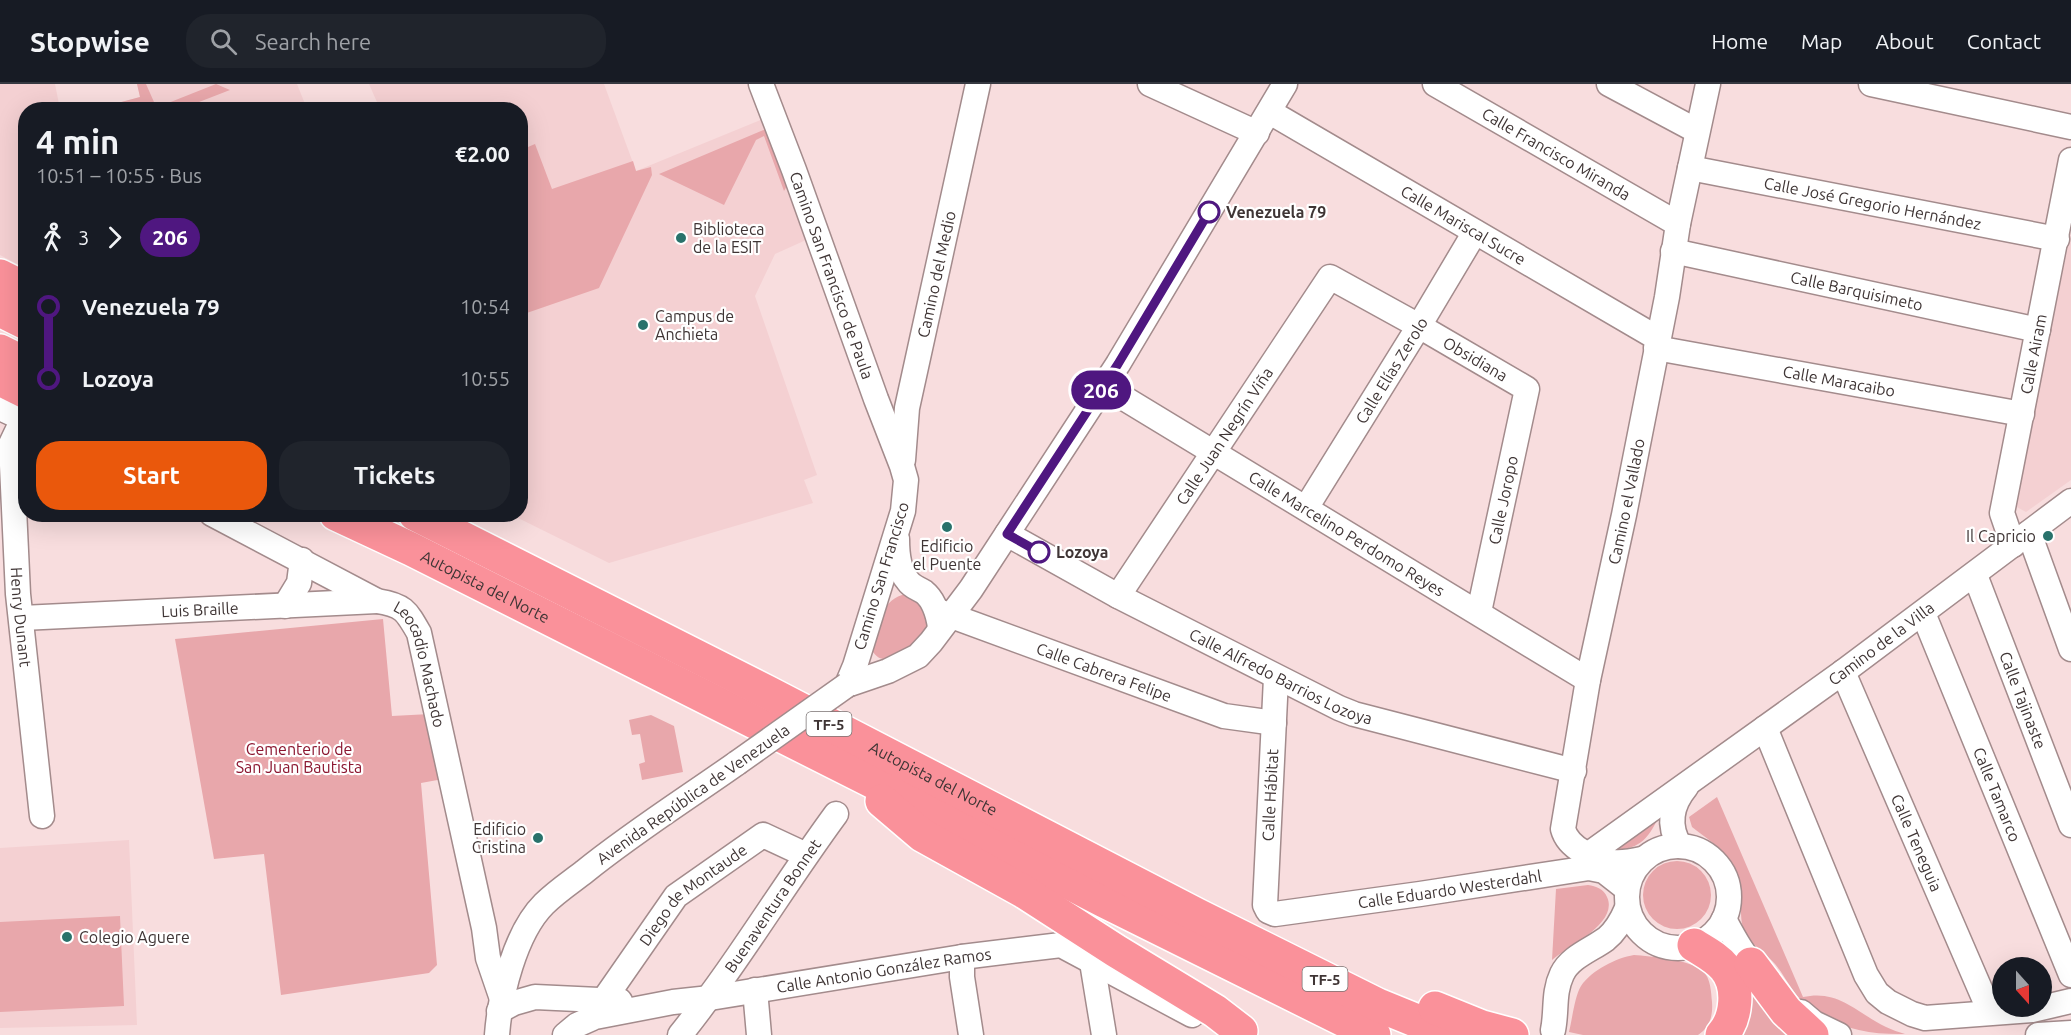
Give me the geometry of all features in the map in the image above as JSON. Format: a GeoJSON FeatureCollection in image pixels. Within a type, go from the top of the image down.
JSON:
{"type":"FeatureCollection","features":[{"type":"Feature","properties":{"kind":"highway"},"geometry":{"type":"LineString","coordinates":[[0,276],[18,285]]}},
{"type":"Feature","properties":{"kind":"highway"},"geometry":{"type":"LineString","coordinates":[[0,310],[18,319]]}},
{"type":"Feature","properties":{"kind":"highway"},"geometry":{"type":"LineString","coordinates":[[0,351],[18,360]]}},
{"type":"Feature","properties":{"kind":"highway"},"geometry":{"type":"LineString","coordinates":[[0,379],[18,399]]}},
{"type":"Feature","properties":{"kind":"highway"},"geometry":{"type":"LineString","coordinates":[[0,385],[18,401]]}},
{"type":"Feature","properties":{"kind":"highway","name":"Autopista del Norte"},"geometry":{"type":"LineString","coordinates":[[353,522],[411,549],[949,820],[1104,901],[1374,1035]]}},
{"type":"Feature","properties":{"kind":"highway","name":"Autopista del Norte"},"geometry":{"type":"LineString","coordinates":[[449,525],[1197,915],[1378,1005],[1456,1035]]}},
{"type":"Feature","properties":{"kind":"highway"},"geometry":{"type":"LineString","coordinates":[[850,771],[922,835],[1023,891],[1215,1011],[1236,1034]]}},
{"type":"Feature","properties":{"kind":"highway"},"geometry":{"type":"LineString","coordinates":[[1104,901],[1262,1004],[1325,1035]]}},
{"type":"Feature","properties":{"kind":"highway"},"geometry":{"type":"LineString","coordinates":[[1197,915],[1260,928],[1389,990],[1482,1027],[1512,1035]]}},
{"type":"Feature","properties":{"kind":"highway"},"geometry":{"type":"LineString","coordinates":[[1694,945],[1716,958],[1727,970],[1735,988],[1734,1012],[1722,1035]]}},
{"type":"Feature","properties":{"kind":"highway"},"geometry":{"type":"LineString","coordinates":[[1751,964],[1786,1011],[1812,1035]]}},
{"type":"Feature","properties":{"kind":"street","name":"Camino San Francisco de Paula"},"geometry":{"type":"LineString","coordinates":[[761,84],[902,466]]}},
{"type":"Feature","properties":{"kind":"street","name":"Camino del Medio"},"geometry":{"type":"LineString","coordinates":[[902,466],[907,408],[978,84]]}},
{"type":"Feature","properties":{"kind":"street"},"geometry":{"type":"LineString","coordinates":[[1150,84],[1257,133]]}},
{"type":"Feature","properties":{"kind":"street","name":"Avenida República de Venezuela"},"geometry":{"type":"LineString","coordinates":[[498,1022],[508,971],[526,931],[543,904],[600,859],[847,685],[888,671],[918,656],[931,642],[933,608],[971,589],[1104,386],[1285,84]]}},
{"type":"Feature","properties":{"kind":"street","name":"Calle Francisco Miranda"},"geometry":{"type":"LineString","coordinates":[[1435,84],[1678,224]]}},
{"type":"Feature","properties":{"kind":"street"},"geometry":{"type":"LineString","coordinates":[[1609,84],[1697,131]]}},
{"type":"Feature","properties":{"kind":"street","name":"Camino el Vallado"},"geometry":{"type":"LineString","coordinates":[[1642,859],[1611,862],[1589,854],[1569,842],[1563,829],[1588,680],[1624,515],[1667,297],[1678,224],[1708,84]]}},
{"type":"Feature","properties":{"kind":"street"},"geometry":{"type":"LineString","coordinates":[[1871,84],[2071,127]]}},
{"type":"Feature","properties":{"kind":"street","name":"Calle Mariscal Sucre"},"geometry":{"type":"LineString","coordinates":[[1270,112],[1475,232],[1657,343]]}},
{"type":"Feature","properties":{"kind":"street","name":"Calle Airam"},"geometry":{"type":"LineString","coordinates":[[2071,160],[2002,513],[2021,539],[2071,649]]}},
{"type":"Feature","properties":{"kind":"street","name":"Calle José Gregorio Hernández"},"geometry":{"type":"LineString","coordinates":[[1690,168],[2057,239]]}},
{"type":"Feature","properties":{"kind":"street","name":"Calle Elías Zerolo"},"geometry":{"type":"LineString","coordinates":[[1306,507],[1475,232]]}},
{"type":"Feature","properties":{"kind":"street","name":"Calle Barquisimeto"},"geometry":{"type":"LineString","coordinates":[[1673,251],[2038,330]]}},
{"type":"Feature","properties":{"kind":"street","name":"Obsidiana"},"geometry":{"type":"LineString","coordinates":[[1330,278],[1419,326],[1527,389]]}},
{"type":"Feature","properties":{"kind":"street","name":"Calle Juan Negrín Viña"},"geometry":{"type":"LineString","coordinates":[[1118,596],[1330,278]]}},
{"type":"Feature","properties":{"kind":"street","name":"Calle Maracaibo"},"geometry":{"type":"LineString","coordinates":[[1657,343],[2022,414]]}},
{"type":"Feature","properties":{"kind":"street","name":"Calle Marcelino Perdomo Reyes"},"geometry":{"type":"LineString","coordinates":[[1104,386],[1588,680]]}},
{"type":"Feature","properties":{"kind":"street","name":"Calle Joropo"},"geometry":{"type":"LineString","coordinates":[[1479,612],[1527,389]]}},
{"type":"Feature","properties":{"kind":"street"},"geometry":{"type":"LineString","coordinates":[[0,408],[18,407]]}},
{"type":"Feature","properties":{"kind":"street"},"geometry":{"type":"LineString","coordinates":[[879,408],[888,410],[907,408]]}},
{"type":"Feature","properties":{"kind":"street","name":"Henry Dunant"},"geometry":{"type":"LineString","coordinates":[[18,426],[11,444],[18,594],[42,816]]}},
{"type":"Feature","properties":{"kind":"street","name":"Camino San Francisco"},"geometry":{"type":"LineString","coordinates":[[847,685],[897,531],[905,495],[906,480],[902,466]]}},
{"type":"Feature","properties":{"kind":"street","name":"Camino de la Villa"},"geometry":{"type":"LineString","coordinates":[[1589,854],[1843,672],[2071,501]]}},
{"type":"Feature","properties":{"kind":"street","name":"Leocadio Machado"},"geometry":{"type":"LineString","coordinates":[[228,522],[377,601],[396,604],[407,612],[419,633],[485,930],[498,1022]]}},
{"type":"Feature","properties":{"kind":"street"},"geometry":{"type":"LineString","coordinates":[[897,531],[900,567],[906,580],[933,608]]}},
{"type":"Feature","properties":{"kind":"street","name":"Calle Alfredo Barrios Lozoya"},"geometry":{"type":"LineString","coordinates":[[1007,534],[1118,596],[1276,678],[1354,714],[1574,771]]}},
{"type":"Feature","properties":{"kind":"street"},"geometry":{"type":"LineString","coordinates":[[285,606],[299,583],[302,560]]}},
{"type":"Feature","properties":{"kind":"street","name":"Calle Tajinaste"},"geometry":{"type":"LineString","coordinates":[[1975,575],[2071,825]]}},
{"type":"Feature","properties":{"kind":"street"},"geometry":{"type":"LineString","coordinates":[[872,608],[888,593],[902,588],[933,608]]}},
{"type":"Feature","properties":{"kind":"street"},"geometry":{"type":"LineString","coordinates":[[933,608],[971,589]]}},
{"type":"Feature","properties":{"kind":"street","name":"Luis Braille"},"geometry":{"type":"LineString","coordinates":[[22,618],[377,601]]}},
{"type":"Feature","properties":{"kind":"street","name":"Calle Cabrera Felipe"},"geometry":{"type":"LineString","coordinates":[[933,608],[1224,716],[1274,723]]}},
{"type":"Feature","properties":{"kind":"street","name":"Calle Tamarco"},"geometry":{"type":"LineString","coordinates":[[1923,613],[2071,975]]}},
{"type":"Feature","properties":{"kind":"street"},"geometry":{"type":"LineString","coordinates":[[861,645],[872,660],[888,671]]}},
{"type":"Feature","properties":{"kind":"street","name":"Calle Teneguia"},"geometry":{"type":"LineString","coordinates":[[1843,672],[1990,1012]]}},
{"type":"Feature","properties":{"kind":"street","name":"Calle Hábitat"},"geometry":{"type":"LineString","coordinates":[[1268,911],[1265,905],[1276,678]]}},
{"type":"Feature","properties":{"kind":"street"},"geometry":{"type":"LineString","coordinates":[[1765,728],[1866,975],[1877,993],[1888,1002],[1925,1018],[2032,1010],[2071,1001]]}},
{"type":"Feature","properties":{"kind":"street","name":"Camino de la Villa"},"geometry":{"type":"LineString","coordinates":[[1680,846],[1674,835],[1672,822],[1674,805],[1689,782]]}},
{"type":"Feature","properties":{"kind":"street","name":"Buenaventura Bonnet"},"geometry":{"type":"LineString","coordinates":[[680,1035],[710,998],[836,813]]}},
{"type":"Feature","properties":{"kind":"street","name":"Diego de Montaude"},"geometry":{"type":"LineString","coordinates":[[603,1001],[676,896],[763,835],[806,855]]}},
{"type":"Feature","properties":{"kind":"street"},"geometry":{"type":"LineString","coordinates":[[1627,898],[1637,928],[1648,939],[1670,948],[1682,948],[1694,945],[1711,936],[1724,919],[1729,894],[1720,866],[1710,856],[1697,849],[1668,846],[1642,859],[1634,869],[1627,898],[1615,930],[1568,965],[1558,984],[1554,1003],[1555,1023],[1567,987],[1575,974],[1602,954],[1620,945],[1648,939]]}},
{"type":"Feature","properties":{"kind":"street","name":"Calle Eduardo Westerdahl"},"geometry":{"type":"LineString","coordinates":[[1268,911],[1275,914],[1589,868],[1605,872],[1627,898]]}},
{"type":"Feature","properties":{"kind":"street"},"geometry":{"type":"LineString","coordinates":[[1724,919],[1751,964],[1808,1017],[1839,1035]]}},
{"type":"Feature","properties":{"kind":"street"},"geometry":{"type":"LineString","coordinates":[[485,930],[508,933],[526,931]]}},
{"type":"Feature","properties":{"kind":"street","name":"Leocadio Machado"},"geometry":{"type":"LineString","coordinates":[[485,930],[508,971],[523,988],[535,997]]}},
{"type":"Feature","properties":{"kind":"street","name":"Calle Antonio González Ramos"},"geometry":{"type":"LineString","coordinates":[[565,1035],[577,1025],[595,1017],[673,1002],[962,957],[1061,945],[1220,1029],[1236,1034]]}},
{"type":"Feature","properties":{"kind":"street"},"geometry":{"type":"LineString","coordinates":[[962,957],[962,977],[972,1035]]}},
{"type":"Feature","properties":{"kind":"street"},"geometry":{"type":"LineString","coordinates":[[1092,962],[1104,1035]]}},
{"type":"Feature","properties":{"kind":"street"},"geometry":{"type":"LineString","coordinates":[[755,990],[759,1035]]}},
{"type":"Feature","properties":{"kind":"street"},"geometry":{"type":"LineString","coordinates":[[498,1022],[514,1003],[535,997]]}},
{"type":"Feature","properties":{"kind":"street","name":"Calle Antonio González Ramos"},"geometry":{"type":"LineString","coordinates":[[535,997],[673,1002]]}},
{"type":"Feature","properties":{"kind":"street"},"geometry":{"type":"LineString","coordinates":[[563,999],[572,1013],[565,1035]]}},
{"type":"Feature","properties":{"kind":"street"},"geometry":{"type":"LineString","coordinates":[[2038,1035],[2071,1033]]}},
{"type":"Feature","properties":{"kind":"shaded area"},"geometry":{"type":"Polygon","coordinates":[[[0,84],[55,84],[59,102],[18,102],[18,264],[0,255],[0,84]]]}},
{"type":"Feature","properties":{"kind":"shaded area"},"geometry":{"type":"Polygon","coordinates":[[[137,84],[297,84],[304,102],[122,102],[140,97],[137,84]]]}},
{"type":"Feature","properties":{"kind":"shaded area","name":"Campus de Anchieta"},"geometry":{"type":"Polygon","coordinates":[[[369,84],[604,84],[636,171],[763,119],[806,240],[775,254],[755,296],[817,475],[804,480],[813,503],[609,563],[526,522],[528,522],[528,102],[377,102],[369,84]]]}},
{"type":"Feature","properties":{"kind":"shaded area"},"geometry":{"type":"Polygon","coordinates":[[[2071,232],[2071,480],[2026,512],[2015,506],[2071,232]]]}},
{"type":"Feature","properties":{"kind":"shaded area","name":"Colegio Aguere"},"geometry":{"type":"Polygon","coordinates":[[[129,840],[137,1025],[0,1028],[0,848],[129,840]]]}},
{"type":"Feature","properties":{"kind":"green space"},"geometry":{"type":"Polygon","coordinates":[[[137,84],[146,84],[154,102],[121,102],[140,97],[137,84]]]}},
{"type":"Feature","properties":{"kind":"green space"},"geometry":{"type":"Polygon","coordinates":[[[216,84],[230,90],[199,102],[171,102],[216,84]]]}},
{"type":"Feature","properties":{"kind":"green space"},"geometry":{"type":"Polygon","coordinates":[[[766,129],[787,186],[784,191],[764,136],[756,140],[724,205],[659,174],[766,129]]]}},
{"type":"Feature","properties":{"kind":"green space"},"geometry":{"type":"Polygon","coordinates":[[[535,144],[552,189],[633,161],[636,171],[651,167],[652,175],[599,288],[528,313],[528,147],[535,144]]]}},
{"type":"Feature","properties":{"kind":"green space"},"geometry":{"type":"Polygon","coordinates":[[[902,595],[910,595],[923,600],[928,628],[926,633],[910,647],[891,658],[881,659],[871,649],[880,617],[889,604],[902,595]]]}},
{"type":"Feature","properties":{"kind":"green space","name":"Cementerio de San Juan Bautista"},"geometry":{"type":"Polygon","coordinates":[[[383,619],[392,716],[430,714],[443,779],[421,783],[437,965],[429,973],[281,995],[264,854],[214,859],[175,639],[383,619]]]}},
{"type":"Feature","properties":{"kind":"green space"},"geometry":{"type":"Polygon","coordinates":[[[651,715],[674,726],[683,772],[642,780],[639,764],[645,762],[640,734],[632,735],[629,720],[651,715]]]}},
{"type":"Feature","properties":{"kind":"green space"},"geometry":{"type":"Polygon","coordinates":[[[1717,797],[1803,997],[1816,995],[1837,999],[1886,1027],[1905,1034],[1862,1031],[1822,1016],[1799,998],[1775,964],[1749,939],[1741,917],[1740,885],[1733,864],[1720,849],[1692,827],[1689,817],[1717,797]]]}},
{"type":"Feature","properties":{"kind":"green space"},"geometry":{"type":"Polygon","coordinates":[[[1659,816],[1646,838],[1635,846],[1610,851],[1659,816]]]}},
{"type":"Feature","properties":{"kind":"green space"},"geometry":{"type":"Polygon","coordinates":[[[1677,861],[1690,864],[1701,871],[1708,882],[1711,895],[1708,908],[1701,919],[1690,926],[1677,929],[1664,926],[1653,919],[1646,908],[1643,895],[1646,882],[1653,871],[1664,864],[1677,861]]]}},
{"type":"Feature","properties":{"kind":"green space"},"geometry":{"type":"Polygon","coordinates":[[[1588,885],[1599,888],[1606,894],[1609,907],[1606,916],[1590,933],[1552,960],[1556,889],[1588,885]]]}},
{"type":"Feature","properties":{"kind":"green space"},"geometry":{"type":"Polygon","coordinates":[[[120,916],[124,1006],[0,1012],[0,922],[120,916]]]}},
{"type":"Feature","properties":{"kind":"green space"},"geometry":{"type":"Polygon","coordinates":[[[1634,955],[1680,961],[1697,967],[1706,974],[1711,990],[1712,1007],[1710,1021],[1702,1032],[1698,1035],[1583,1035],[1569,1032],[1577,995],[1586,980],[1605,966],[1634,955]]]}},
{"type":"Feature","properties":{"kind":"green space"},"geometry":{"type":"Polygon","coordinates":[[[1748,988],[1799,1035],[1736,1035],[1748,988]]]}},
{"type":"Feature","properties":{"kind":"bus line","name":"206"},"geometry":{"type":"LineString","coordinates":[[1039,552],[1007,534],[1118,364],[1209,212]]}},
{"type":"Feature","properties":{"kind":"place","name":"Venezuela 79"},"geometry":{"type":"Point","coordinates":[1209,212]}},
{"type":"Feature","properties":{"kind":"place","name":"Biblioteca de la ESIT"},"geometry":{"type":"Point","coordinates":[681,238]}},
{"type":"Feature","properties":{"kind":"place","name":"Campus de Anchieta"},"geometry":{"type":"Point","coordinates":[643,325]}},
{"type":"Feature","properties":{"kind":"place","name":"Edificio el Puente"},"geometry":{"type":"Point","coordinates":[947,527]}},
{"type":"Feature","properties":{"kind":"place","name":"Il Capricio"},"geometry":{"type":"Point","coordinates":[2048,536]}},
{"type":"Feature","properties":{"kind":"place","name":"Lozoya"},"geometry":{"type":"Point","coordinates":[1039,552]}},
{"type":"Feature","properties":{"kind":"place","name":"Edificio Cristina"},"geometry":{"type":"Point","coordinates":[538,838]}},
{"type":"Feature","properties":{"kind":"place","name":"Colegio Aguere"},"geometry":{"type":"Point","coordinates":[67,937]}}]}
